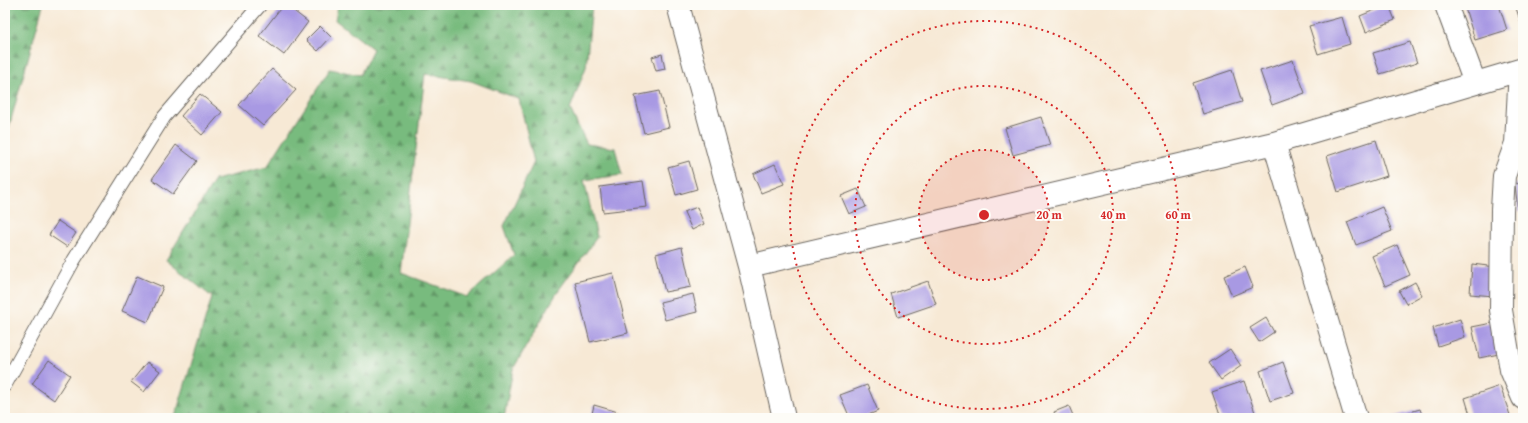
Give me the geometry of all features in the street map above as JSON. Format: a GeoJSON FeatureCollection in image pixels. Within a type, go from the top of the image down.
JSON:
{"type":"FeatureCollection","features":[{"type":"Feature","properties":{"kind":"street"},"geometry":{"type":"LineString","coordinates":[[678,5],[749,266],[784,418]]}},
{"type":"Feature","properties":{"kind":"street"},"geometry":{"type":"LineString","coordinates":[[1446,5],[1475,83]]}},
{"type":"Feature","properties":{"kind":"street"},"geometry":{"type":"LineString","coordinates":[[749,266],[1274,143],[1522,69],[1516,143],[1504,176],[1502,210],[1501,310],[1511,370],[1523,398]]}},
{"type":"Feature","properties":{"kind":"street"},"geometry":{"type":"LineString","coordinates":[[1274,143],[1356,418]]}},
{"type":"Feature","properties":{"kind":"lane"},"geometry":{"type":"LineString","coordinates":[[5,385],[74,260],[164,118],[260,5]]}},
{"type":"Feature","properties":{"kind":"green space"},"geometry":{"type":"Polygon","coordinates":[[[5,5],[43,5],[5,141],[5,5]]]}},
{"type":"Feature","properties":{"kind":"green space"},"geometry":{"type":"Polygon","coordinates":[[[338,5],[592,5],[586,67],[570,109],[587,144],[615,148],[622,175],[584,180],[597,237],[558,291],[513,369],[504,418],[175,417],[212,297],[166,260],[215,180],[267,167],[330,69],[360,75],[373,49],[335,20],[338,5]],[[425,74],[401,273],[467,297],[514,255],[504,226],[534,162],[519,99],[471,81],[425,74]]]}},
{"type":"Feature","properties":{"kind":"building"},"geometry":{"type":"Polygon","coordinates":[[[283,5],[286,5],[308,22],[284,55],[259,36],[283,5]]]}},
{"type":"Feature","properties":{"kind":"building"},"geometry":{"type":"Polygon","coordinates":[[[1389,5],[1395,20],[1366,32],[1360,16],[1389,5]]]}},
{"type":"Feature","properties":{"kind":"building"},"geometry":{"type":"Polygon","coordinates":[[[1464,5],[1499,5],[1507,30],[1475,40],[1464,5]]]}},
{"type":"Feature","properties":{"kind":"building"},"geometry":{"type":"Polygon","coordinates":[[[1515,5],[1523,5],[1523,22],[1521,23],[1515,5]]]}},
{"type":"Feature","properties":{"kind":"building"},"geometry":{"type":"Polygon","coordinates":[[[1342,17],[1350,44],[1318,54],[1309,26],[1342,17]]]}},
{"type":"Feature","properties":{"kind":"building"},"geometry":{"type":"Polygon","coordinates":[[[320,26],[331,37],[318,51],[306,40],[320,26]]]}},
{"type":"Feature","properties":{"kind":"building"},"geometry":{"type":"Polygon","coordinates":[[[1410,42],[1417,63],[1380,74],[1373,53],[1410,42]]]}},
{"type":"Feature","properties":{"kind":"building"},"geometry":{"type":"Polygon","coordinates":[[[662,54],[665,69],[656,71],[652,57],[662,54]]]}},
{"type":"Feature","properties":{"kind":"building"},"geometry":{"type":"Polygon","coordinates":[[[1293,60],[1305,93],[1272,105],[1260,71],[1293,60]]]}},
{"type":"Feature","properties":{"kind":"building"},"geometry":{"type":"Polygon","coordinates":[[[272,69],[296,90],[263,126],[239,105],[272,69]]]}},
{"type":"Feature","properties":{"kind":"building"},"geometry":{"type":"Polygon","coordinates":[[[1232,70],[1242,102],[1203,114],[1193,83],[1232,70]]]}},
{"type":"Feature","properties":{"kind":"building"},"geometry":{"type":"Polygon","coordinates":[[[660,91],[669,127],[644,133],[635,96],[660,91]]]}},
{"type":"Feature","properties":{"kind":"building"},"geometry":{"type":"Polygon","coordinates":[[[200,94],[222,112],[202,135],[181,116],[200,94]]]}},
{"type":"Feature","properties":{"kind":"building"},"geometry":{"type":"Polygon","coordinates":[[[1041,117],[1050,145],[1013,155],[1005,128],[1041,117]]]}},
{"type":"Feature","properties":{"kind":"building"},"geometry":{"type":"Polygon","coordinates":[[[1376,140],[1387,176],[1338,192],[1327,156],[1376,140]]]}},
{"type":"Feature","properties":{"kind":"building"},"geometry":{"type":"Polygon","coordinates":[[[176,145],[197,161],[173,194],[152,179],[176,145]]]}},
{"type":"Feature","properties":{"kind":"building"},"geometry":{"type":"Polygon","coordinates":[[[689,161],[697,189],[676,195],[668,167],[689,161]]]}},
{"type":"Feature","properties":{"kind":"building"},"geometry":{"type":"Polygon","coordinates":[[[775,164],[784,184],[761,193],[753,174],[775,164]]]}},
{"type":"Feature","properties":{"kind":"building"},"geometry":{"type":"Polygon","coordinates":[[[643,181],[647,207],[603,212],[600,187],[643,181]]]}},
{"type":"Feature","properties":{"kind":"building"},"geometry":{"type":"Polygon","coordinates":[[[1523,183],[1523,211],[1518,211],[1515,184],[1523,183]]]}},
{"type":"Feature","properties":{"kind":"building"},"geometry":{"type":"Polygon","coordinates":[[[858,189],[866,207],[849,214],[841,196],[858,189]]]}},
{"type":"Feature","properties":{"kind":"building"},"geometry":{"type":"Polygon","coordinates":[[[697,207],[704,224],[692,230],[684,212],[697,207]]]}},
{"type":"Feature","properties":{"kind":"building"},"geometry":{"type":"Polygon","coordinates":[[[1382,207],[1392,231],[1356,245],[1347,222],[1382,207]]]}},
{"type":"Feature","properties":{"kind":"building"},"geometry":{"type":"Polygon","coordinates":[[[58,221],[76,233],[67,247],[49,235],[58,221]]]}},
{"type":"Feature","properties":{"kind":"building"},"geometry":{"type":"Polygon","coordinates":[[[1397,245],[1410,275],[1385,286],[1372,256],[1397,245]]]}},
{"type":"Feature","properties":{"kind":"building"},"geometry":{"type":"Polygon","coordinates":[[[682,247],[691,287],[665,292],[656,254],[682,247]]]}},
{"type":"Feature","properties":{"kind":"building"},"geometry":{"type":"Polygon","coordinates":[[[1472,264],[1496,267],[1494,296],[1470,294],[1472,264]]]}},
{"type":"Feature","properties":{"kind":"building"},"geometry":{"type":"Polygon","coordinates":[[[1245,267],[1253,287],[1232,296],[1224,276],[1245,267]]]}},
{"type":"Feature","properties":{"kind":"building"},"geometry":{"type":"Polygon","coordinates":[[[613,273],[628,333],[590,342],[575,282],[613,273]]]}},
{"type":"Feature","properties":{"kind":"building"},"geometry":{"type":"Polygon","coordinates":[[[137,276],[163,287],[148,322],[122,311],[137,276]]]}},
{"type":"Feature","properties":{"kind":"building"},"geometry":{"type":"Polygon","coordinates":[[[928,281],[936,304],[898,317],[891,294],[928,281]]]}},
{"type":"Feature","properties":{"kind":"building"},"geometry":{"type":"Polygon","coordinates":[[[1415,282],[1422,295],[1406,304],[1399,291],[1415,282]]]}},
{"type":"Feature","properties":{"kind":"building"},"geometry":{"type":"Polygon","coordinates":[[[693,294],[697,312],[665,320],[660,302],[693,294]]]}},
{"type":"Feature","properties":{"kind":"building"},"geometry":{"type":"Polygon","coordinates":[[[1266,318],[1274,332],[1259,342],[1250,328],[1266,318]]]}},
{"type":"Feature","properties":{"kind":"building"},"geometry":{"type":"Polygon","coordinates":[[[1460,319],[1465,337],[1438,346],[1433,328],[1460,319]]]}},
{"type":"Feature","properties":{"kind":"building"},"geometry":{"type":"Polygon","coordinates":[[[1497,322],[1504,353],[1479,358],[1472,327],[1497,322]]]}},
{"type":"Feature","properties":{"kind":"building"},"geometry":{"type":"Polygon","coordinates":[[[1230,349],[1241,366],[1221,380],[1209,363],[1230,349]]]}},
{"type":"Feature","properties":{"kind":"building"},"geometry":{"type":"Polygon","coordinates":[[[49,360],[70,375],[54,400],[32,384],[49,360]]]}},
{"type":"Feature","properties":{"kind":"building"},"geometry":{"type":"Polygon","coordinates":[[[147,362],[160,371],[144,392],[131,382],[147,362]]]}},
{"type":"Feature","properties":{"kind":"building"},"geometry":{"type":"Polygon","coordinates":[[[1283,362],[1294,393],[1270,401],[1260,371],[1283,362]]]}},
{"type":"Feature","properties":{"kind":"building"},"geometry":{"type":"Polygon","coordinates":[[[1244,381],[1257,418],[1221,418],[1212,392],[1244,381]]]}},
{"type":"Feature","properties":{"kind":"building"},"geometry":{"type":"Polygon","coordinates":[[[867,385],[878,411],[861,418],[850,418],[840,395],[867,385]]]}},
{"type":"Feature","properties":{"kind":"building"},"geometry":{"type":"Polygon","coordinates":[[[1500,386],[1511,418],[1471,418],[1465,398],[1500,386]]]}},
{"type":"Feature","properties":{"kind":"building"},"geometry":{"type":"Polygon","coordinates":[[[594,405],[618,412],[616,418],[591,418],[594,405]]]}},
{"type":"Feature","properties":{"kind":"building"},"geometry":{"type":"Polygon","coordinates":[[[1069,406],[1074,418],[1056,418],[1054,412],[1069,406]]]}},
{"type":"Feature","properties":{"kind":"building"},"geometry":{"type":"Polygon","coordinates":[[[1420,409],[1423,418],[1393,418],[1393,417],[1420,409]]]}}]}
